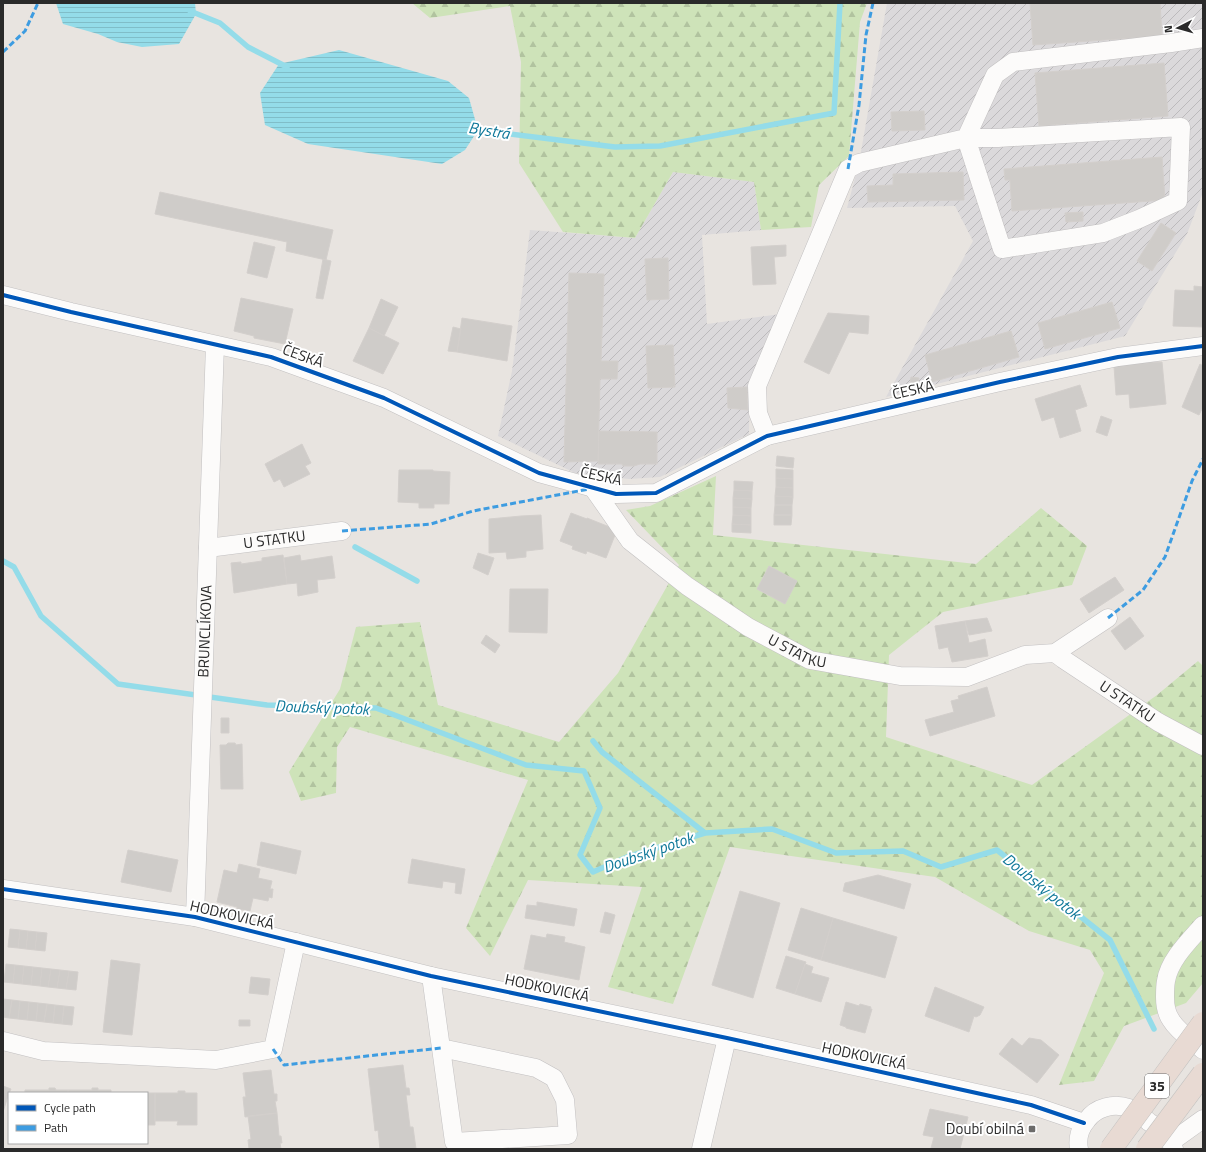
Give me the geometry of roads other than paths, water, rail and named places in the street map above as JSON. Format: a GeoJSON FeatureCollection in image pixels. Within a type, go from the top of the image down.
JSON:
{"type":"FeatureCollection","features":[{"type":"Feature","properties":{"kind":"highway","name":"35"},"geometry":{"type":"LineString","coordinates":[[1111,1149],[1203,1023]]}},
{"type":"Feature","properties":{"kind":"highway","name":"35"},"geometry":{"type":"LineString","coordinates":[[1146,1149],[1203,1074]]}},
{"type":"Feature","properties":{"kind":"street"},"geometry":{"type":"LineString","coordinates":[[767,436],[758,413],[757,386],[848,169],[859,163],[966,138],[998,138],[1181,127],[1178,201],[1104,234],[1002,249],[966,138],[995,74],[1013,62],[1203,38]]}},
{"type":"Feature","properties":{"kind":"street","name":"ČESKÁ"},"geometry":{"type":"LineString","coordinates":[[3,296],[271,358],[384,398],[539,473],[616,494],[656,493],[767,436],[1000,382],[1118,357],[1203,346]]}},
{"type":"Feature","properties":{"kind":"street","name":"BRUNCLÍKOVA"},"geometry":{"type":"LineString","coordinates":[[195,917],[215,345]]}},
{"type":"Feature","properties":{"kind":"street","name":"U STATKU"},"geometry":{"type":"LineString","coordinates":[[593,488],[630,541],[687,586],[748,627],[810,660],[900,676],[967,677],[1025,655],[1055,653],[1108,618]]}},
{"type":"Feature","properties":{"kind":"street","name":"U STATKU"},"geometry":{"type":"LineString","coordinates":[[208,548],[342,531]]}},
{"type":"Feature","properties":{"kind":"street","name":"U STATKU"},"geometry":{"type":"LineString","coordinates":[[1055,653],[1158,722],[1203,746]]}},
{"type":"Feature","properties":{"kind":"street","name":"HODKOVICKÁ"},"geometry":{"type":"LineString","coordinates":[[3,889],[195,917],[431,976],[726,1038],[1031,1105],[1084,1123]]}},
{"type":"Feature","properties":{"kind":"street"},"geometry":{"type":"LineString","coordinates":[[1203,924],[1182,950],[1170,968],[1166,981],[1165,994],[1166,1005],[1171,1021],[1203,1050]]}},
{"type":"Feature","properties":{"kind":"street"},"geometry":{"type":"LineString","coordinates":[[3,1041],[43,1051],[216,1060],[273,1049],[296,942]]}},
{"type":"Feature","properties":{"kind":"street"},"geometry":{"type":"LineString","coordinates":[[431,976],[454,1142],[568,1135],[565,1100],[554,1078],[536,1068],[441,1048]]}},
{"type":"Feature","properties":{"kind":"street"},"geometry":{"type":"LineString","coordinates":[[701,1149],[726,1038]]}},
{"type":"Feature","properties":{"kind":"street"},"geometry":{"type":"LineString","coordinates":[[1079,1149],[1080,1134],[1084,1123],[1093,1113],[1104,1107],[1124,1107],[1135,1112],[1162,1130],[1172,1146],[1203,1120]]}},
{"type":"Feature","properties":{"kind":"water"},"geometry":{"type":"Polygon","coordinates":[[[56,3],[195,3],[196,14],[179,44],[142,47],[117,42],[98,34],[63,24],[56,3]]]}},
{"type":"Feature","properties":{"kind":"water"},"geometry":{"type":"Polygon","coordinates":[[[339,50],[448,81],[469,98],[478,130],[465,150],[442,164],[308,144],[265,125],[260,93],[279,64],[339,50]]]}},
{"type":"Feature","properties":{"kind":"waterway","name":"Bystrá"},"geometry":{"type":"LineString","coordinates":[[471,128],[615,147],[660,146],[834,113],[840,3]]}},
{"type":"Feature","properties":{"kind":"waterway","name":"Bystrá"},"geometry":{"type":"LineString","coordinates":[[190,11],[220,23],[248,47],[287,67]]}},
{"type":"Feature","properties":{"kind":"waterway"},"geometry":{"type":"LineString","coordinates":[[355,547],[417,581]]}},
{"type":"Feature","properties":{"kind":"waterway","name":"Doubský potok"},"geometry":{"type":"LineString","coordinates":[[3,561],[14,567],[41,616],[118,684],[267,705],[376,708],[526,765],[584,771],[600,808],[580,855],[593,872],[627,857],[705,833],[772,829],[836,853],[903,851],[941,867],[997,850],[1110,940],[1154,1029]]}},
{"type":"Feature","properties":{"kind":"waterway"},"geometry":{"type":"LineString","coordinates":[[593,741],[602,752],[705,833]]}},
{"type":"Feature","properties":{"kind":"place","name":"Doubí obilná"},"geometry":{"type":"Point","coordinates":[1032,1129]}}]}
